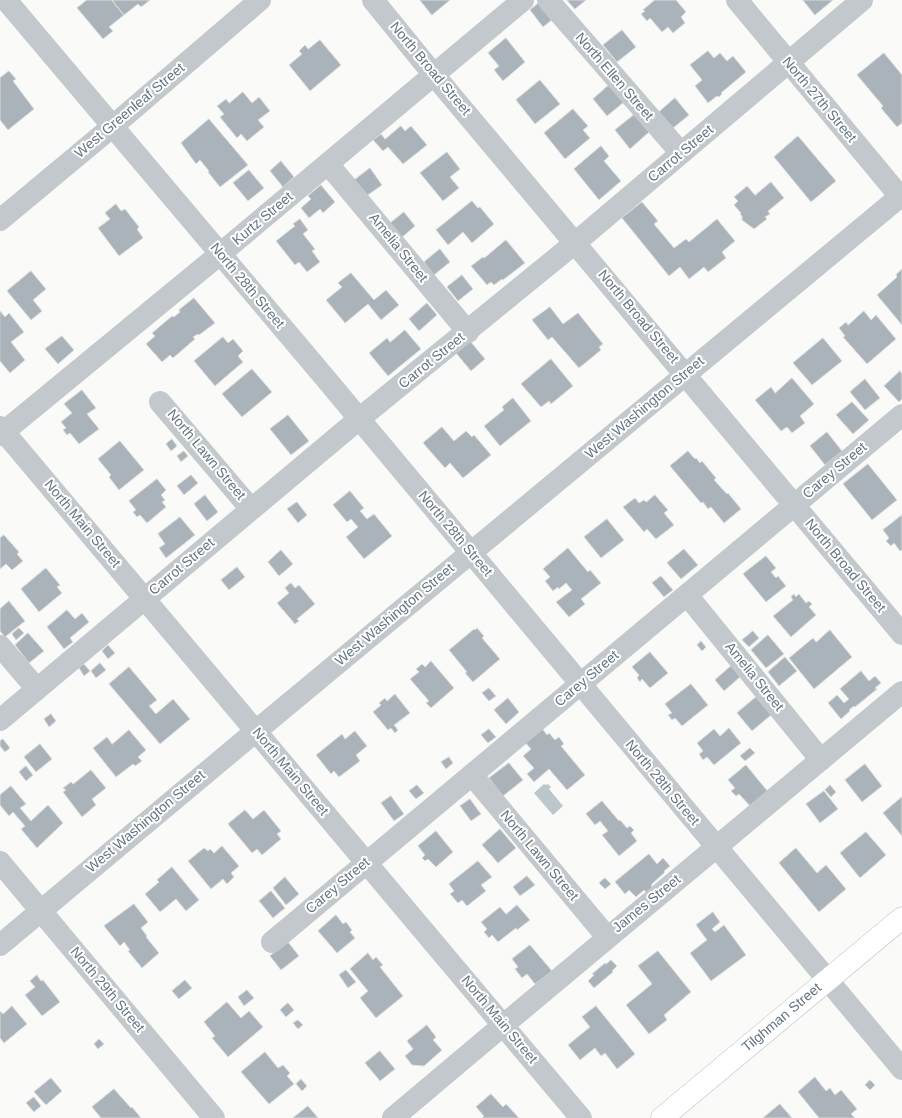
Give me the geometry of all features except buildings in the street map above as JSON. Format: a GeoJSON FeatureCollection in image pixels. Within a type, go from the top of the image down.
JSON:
{"type":"FeatureCollection","features":[{"type":"Feature","properties":{"kind":"main road","name":"Tilghman Street"},"geometry":{"type":"LineString","coordinates":[[662,1118],[902,918]]}},
{"type":"Feature","properties":{"kind":"street","name":"North 28th Street"},"geometry":{"type":"LineString","coordinates":[[6,0],[359,419],[902,1069]]}},
{"type":"Feature","properties":{"kind":"street","name":"West Greenleaf Street"},"geometry":{"type":"LineString","coordinates":[[0,220],[113,126],[260,0]]}},
{"type":"Feature","properties":{"kind":"street","name":"North Broad Street"},"geometry":{"type":"LineString","coordinates":[[373,0],[434,75],[686,374],[902,634]]}},
{"type":"Feature","properties":{"kind":"street","name":"Kurtz Street"},"geometry":{"type":"LineString","coordinates":[[1,431],[220,254],[523,0]]}},
{"type":"Feature","properties":{"kind":"street","name":"North Ellen Street"},"geometry":{"type":"LineString","coordinates":[[548,0],[681,154]]}},
{"type":"Feature","properties":{"kind":"street","name":"North 27th Street"},"geometry":{"type":"LineString","coordinates":[[737,0],[901,197]]}},
{"type":"Feature","properties":{"kind":"street","name":"Carrot Street"},"geometry":{"type":"LineString","coordinates":[[0,720],[359,419],[576,243],[862,0]]}},
{"type":"Feature","properties":{"kind":"street","name":"Amelia Street"},"geometry":{"type":"LineString","coordinates":[[328,164],[468,332]]}},
{"type":"Feature","properties":{"kind":"street","name":"West Washington Street"},"geometry":{"type":"LineString","coordinates":[[0,945],[470,553],[901,197]]}},
{"type":"Feature","properties":{"kind":"street","name":"North Lawn Street"},"geometry":{"type":"LineString","coordinates":[[160,402],[251,509]]}},
{"type":"Feature","properties":{"kind":"street","name":"Carey Street"},"geometry":{"type":"LineString","coordinates":[[272,942],[902,415]]}},
{"type":"Feature","properties":{"kind":"street","name":"North Main Street"},"geometry":{"type":"LineString","coordinates":[[1,431],[144,598],[581,1118]]}},
{"type":"Feature","properties":{"kind":"street","name":"Amelia Street"},"geometry":{"type":"LineString","coordinates":[[687,595],[821,760]]}},
{"type":"Feature","properties":{"kind":"street"},"geometry":{"type":"LineString","coordinates":[[0,646],[37,689]]}},
{"type":"Feature","properties":{"kind":"street","name":"James Street"},"geometry":{"type":"LineString","coordinates":[[393,1118],[607,937],[902,692]]}},
{"type":"Feature","properties":{"kind":"street","name":"North Lawn Street"},"geometry":{"type":"LineString","coordinates":[[472,775],[607,937]]}},
{"type":"Feature","properties":{"kind":"street","name":"North 29th Street"},"geometry":{"type":"LineString","coordinates":[[0,862],[214,1118]]}},
{"type":"Feature","properties":{"kind":"shaded area"},"geometry":{"type":"Polygon","coordinates":[[[544,784],[548,784],[551,787],[549,789],[563,806],[553,815],[534,793],[544,784]]]}}]}
